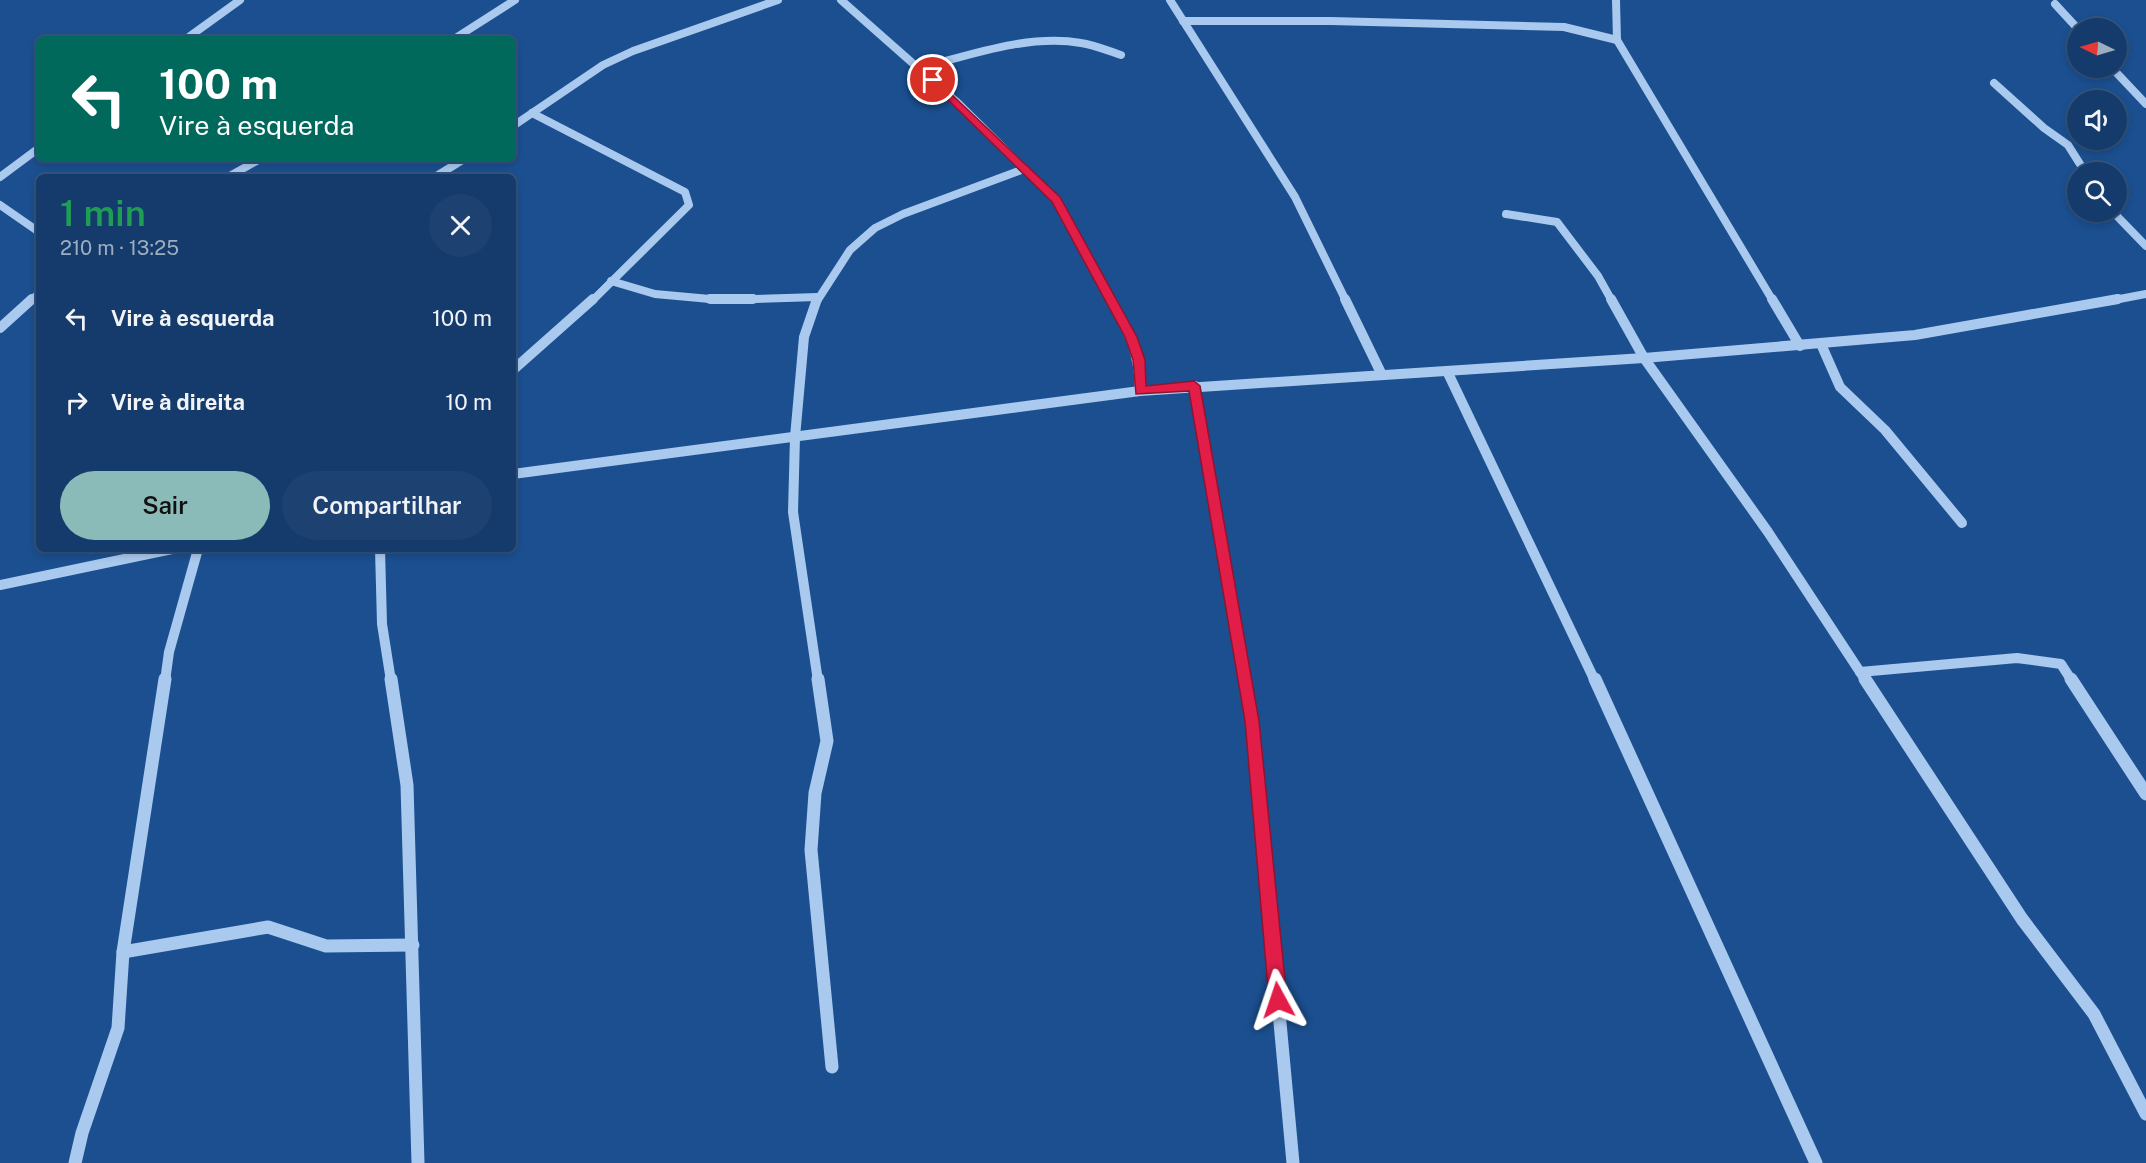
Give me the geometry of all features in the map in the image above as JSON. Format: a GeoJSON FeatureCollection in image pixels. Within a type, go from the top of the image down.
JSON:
{"type":"FeatureCollection","features":[{"type":"Feature","properties":{"kind":"street"},"geometry":{"type":"LineString","coordinates":[[190,36],[240,0]]}},
{"type":"Feature","properties":{"kind":"street"},"geometry":{"type":"LineString","coordinates":[[459,36],[515,0]]}},
{"type":"Feature","properties":{"kind":"street"},"geometry":{"type":"LineString","coordinates":[[516,124],[603,65],[633,51],[778,0]]}},
{"type":"Feature","properties":{"kind":"street"},"geometry":{"type":"LineString","coordinates":[[842,0],[920,68],[1056,200],[1131,337],[1139,360],[1140,391]]}},
{"type":"Feature","properties":{"kind":"street"},"geometry":{"type":"LineString","coordinates":[[1170,0],[1295,197],[1383,375]]}},
{"type":"Feature","properties":{"kind":"street"},"geometry":{"type":"LineString","coordinates":[[1616,0],[1617,40],[1800,345]]}},
{"type":"Feature","properties":{"kind":"street"},"geometry":{"type":"LineString","coordinates":[[2055,4],[2068,18]]}},
{"type":"Feature","properties":{"kind":"street"},"geometry":{"type":"LineString","coordinates":[[1183,21],[1564,27],[1617,40]]}},
{"type":"Feature","properties":{"kind":"street"},"geometry":{"type":"LineString","coordinates":[[920,68],[988,51],[1052,43],[1078,42],[1121,55]]}},
{"type":"Feature","properties":{"kind":"street"},"geometry":{"type":"LineString","coordinates":[[2122,78],[2144,100]]}},
{"type":"Feature","properties":{"kind":"street"},"geometry":{"type":"LineString","coordinates":[[1994,83],[2044,128],[2068,145],[2079,162]]}},
{"type":"Feature","properties":{"kind":"street"},"geometry":{"type":"LineString","coordinates":[[516,367],[611,281],[689,205],[685,192],[532,113]]}},
{"type":"Feature","properties":{"kind":"street"},"geometry":{"type":"LineString","coordinates":[[0,177],[36,150]]}},
{"type":"Feature","properties":{"kind":"street"},"geometry":{"type":"LineString","coordinates":[[233,174],[255,162]]}},
{"type":"Feature","properties":{"kind":"street"},"geometry":{"type":"LineString","coordinates":[[440,174],[459,162]]}},
{"type":"Feature","properties":{"kind":"street"},"geometry":{"type":"LineString","coordinates":[[832,1067],[811,850],[815,793],[827,741],[793,512],[795,437],[804,337],[818,297],[850,250],[876,228],[903,214],[1024,169]]}},
{"type":"Feature","properties":{"kind":"street"},"geometry":{"type":"LineString","coordinates":[[0,205],[36,230]]}},
{"type":"Feature","properties":{"kind":"street"},"geometry":{"type":"LineString","coordinates":[[1506,214],[1557,222],[1598,276],[1644,358],[1768,532],[2022,919],[2094,1014],[2146,1114]]}},
{"type":"Feature","properties":{"kind":"street"},"geometry":{"type":"LineString","coordinates":[[2123,222],[2146,246]]}},
{"type":"Feature","properties":{"kind":"street"},"geometry":{"type":"LineString","coordinates":[[611,281],[655,294],[721,300],[818,297]]}},
{"type":"Feature","properties":{"kind":"street"},"geometry":{"type":"LineString","coordinates":[[516,474],[579,463],[1140,391],[1644,358],[1915,335],[2146,294]]}},
{"type":"Feature","properties":{"kind":"street"},"geometry":{"type":"LineString","coordinates":[[0,328],[36,296]]}},
{"type":"Feature","properties":{"kind":"street"},"geometry":{"type":"LineString","coordinates":[[1821,344],[1840,387],[1885,430],[1962,523]]}},
{"type":"Feature","properties":{"kind":"street"},"geometry":{"type":"LineString","coordinates":[[1447,371],[1635,761],[1816,1163]]}},
{"type":"Feature","properties":{"kind":"street"},"geometry":{"type":"LineString","coordinates":[[1194,386],[1252,721],[1293,1163]]}},
{"type":"Feature","properties":{"kind":"street"},"geometry":{"type":"LineString","coordinates":[[0,585],[158,552]]}},
{"type":"Feature","properties":{"kind":"street"},"geometry":{"type":"LineString","coordinates":[[75,1163],[82,1133],[118,1028],[123,952],[169,652],[197,552]]}},
{"type":"Feature","properties":{"kind":"street"},"geometry":{"type":"LineString","coordinates":[[380,552],[382,624],[407,785],[418,1163]]}},
{"type":"Feature","properties":{"kind":"street"},"geometry":{"type":"LineString","coordinates":[[1860,672],[2017,658],[2061,664],[2146,794]]}},
{"type":"Feature","properties":{"kind":"street"},"geometry":{"type":"LineString","coordinates":[[123,952],[268,927],[326,946],[413,945]]}},
{"type":"Feature","properties":{"kind":"route"},"geometry":{"type":"LineString","coordinates":[[933,80],[1056,200],[1073,235],[1131,337],[1139,360],[1140,391],[1194,386],[1252,721],[1278,1000]]}}]}
